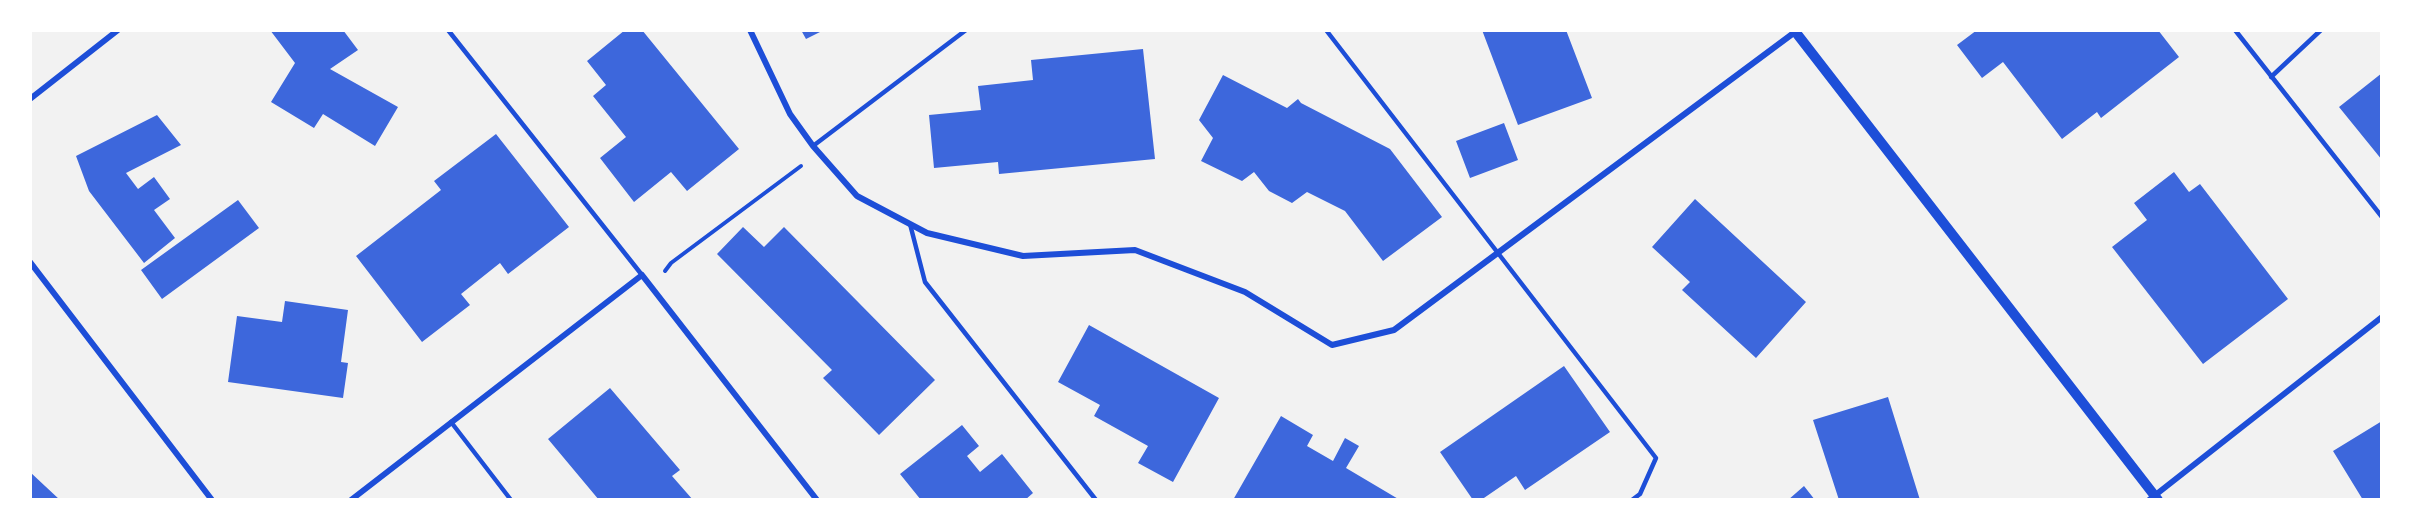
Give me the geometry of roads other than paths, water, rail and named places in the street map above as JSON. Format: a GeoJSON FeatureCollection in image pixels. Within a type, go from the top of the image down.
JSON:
{"type":"FeatureCollection","features":[{"type":"Feature","properties":{"kind":"street"},"geometry":{"type":"LineString","coordinates":[[30,99],[118,30]]}},
{"type":"Feature","properties":{"kind":"street"},"geometry":{"type":"LineString","coordinates":[[750,30],[790,114],[813,146],[857,196],[927,233],[1023,256],[1135,250],[1245,292],[1332,345],[1394,330],[1795,31],[2154,498],[2382,317]]}},
{"type":"Feature","properties":{"kind":"street"},"geometry":{"type":"LineString","coordinates":[[30,262],[212,500]]}},
{"type":"Feature","properties":{"kind":"street"},"geometry":{"type":"LineString","coordinates":[[351,500],[642,275],[817,500]]}},
{"type":"Feature","properties":{"kind":"lane"},"geometry":{"type":"LineString","coordinates":[[448,30],[642,275]]}},
{"type":"Feature","properties":{"kind":"lane"},"geometry":{"type":"LineString","coordinates":[[813,146],[966,30]]}},
{"type":"Feature","properties":{"kind":"lane"},"geometry":{"type":"LineString","coordinates":[[1326,30],[1656,458],[1640,494],[1632,500]]}},
{"type":"Feature","properties":{"kind":"lane"},"geometry":{"type":"LineString","coordinates":[[2235,30],[2382,217]]}},
{"type":"Feature","properties":{"kind":"lane"},"geometry":{"type":"LineString","coordinates":[[2271,77],[2321,30]]}},
{"type":"Feature","properties":{"kind":"lane"},"geometry":{"type":"LineString","coordinates":[[910,224],[925,282],[1096,500]]}},
{"type":"Feature","properties":{"kind":"lane"},"geometry":{"type":"LineString","coordinates":[[451,422],[511,500]]}}]}
